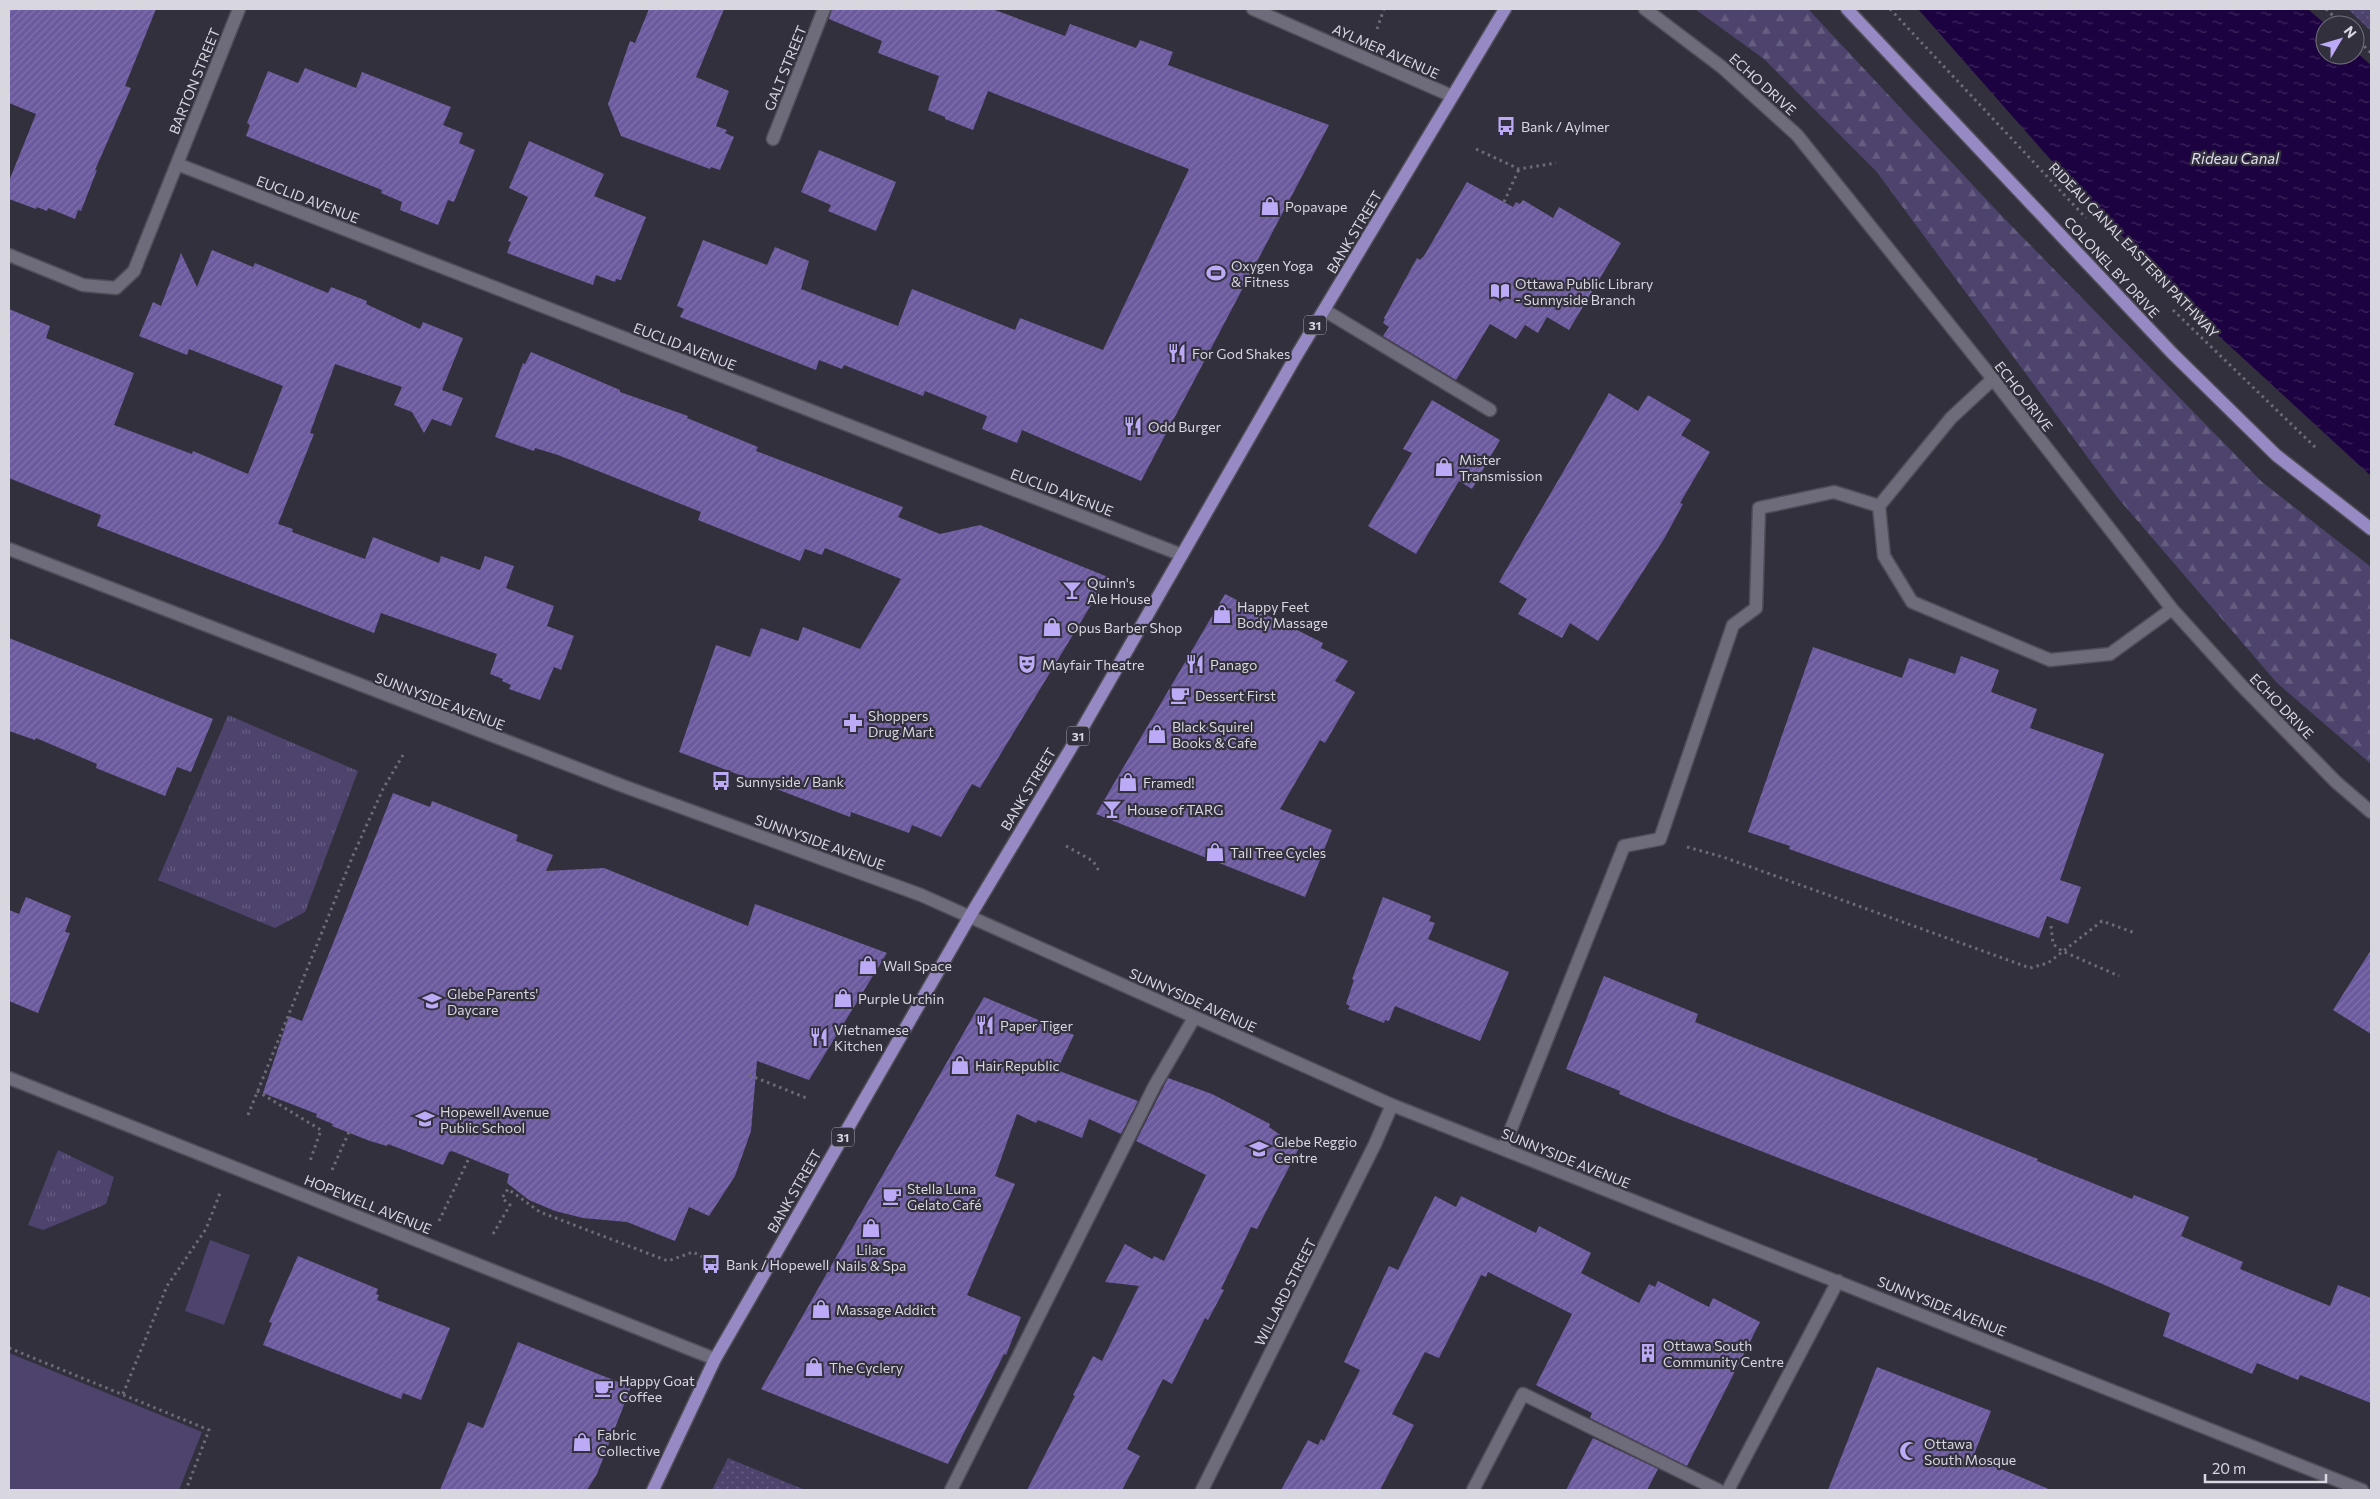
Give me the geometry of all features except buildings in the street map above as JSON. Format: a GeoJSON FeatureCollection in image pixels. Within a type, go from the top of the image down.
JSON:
{"type":"FeatureCollection","features":[{"type":"Feature","properties":{"kind":"main road","name":"BANK STREET"},"geometry":{"type":"LineString","coordinates":[[653,1490],[715,1359],[970,916],[1071,748],[1324,310],[1505,9]]}},
{"type":"Feature","properties":{"kind":"main road","name":"COLONEL BY DRIVE"},"geometry":{"type":"LineString","coordinates":[[1847,9],[2172,353],[2276,455],[2371,529]]}},
{"type":"Feature","properties":{"kind":"street","name":"BARTON STREET"},"geometry":{"type":"LineString","coordinates":[[9,255],[83,285],[116,288],[134,271],[239,9]]}},
{"type":"Feature","properties":{"kind":"street","name":"GALT STREET"},"geometry":{"type":"LineString","coordinates":[[773,139],[824,9]]}},
{"type":"Feature","properties":{"kind":"street","name":"AYLMER AVENUE"},"geometry":{"type":"LineString","coordinates":[[1253,9],[1452,96]]}},
{"type":"Feature","properties":{"kind":"street","name":"ECHO DRIVE"},"geometry":{"type":"LineString","coordinates":[[1645,9],[1723,68],[1797,135],[1993,379],[2172,609],[2336,782],[2371,812]]}},
{"type":"Feature","properties":{"kind":"street","name":"EUCLID AVENUE"},"geometry":{"type":"LineString","coordinates":[[177,164],[1182,555]]}},
{"type":"Feature","properties":{"kind":"street"},"geometry":{"type":"LineString","coordinates":[[1324,310],[1490,410]]}},
{"type":"Feature","properties":{"kind":"street"},"geometry":{"type":"LineString","coordinates":[[1993,379],[1951,418],[1880,506],[1884,556],[1912,602],[2050,660],[2110,654],[2172,609]]}},
{"type":"Feature","properties":{"kind":"street"},"geometry":{"type":"LineString","coordinates":[[1503,1149],[1624,846],[1660,839],[1733,625],[1756,608],[1759,508],[1834,492],[1880,506]]}},
{"type":"Feature","properties":{"kind":"street","name":"SUNNYSIDE AVENUE"},"geometry":{"type":"LineString","coordinates":[[9,549],[623,786],[921,895],[1392,1105],[2362,1490]]}},
{"type":"Feature","properties":{"kind":"street"},"geometry":{"type":"LineString","coordinates":[[951,1490],[1155,1085],[1194,1018]]}},
{"type":"Feature","properties":{"kind":"street","name":"HOPEWELL AVENUE"},"geometry":{"type":"LineString","coordinates":[[9,1078],[715,1359]]}},
{"type":"Feature","properties":{"kind":"street","name":"WILLARD STREET"},"geometry":{"type":"LineString","coordinates":[[1202,1490],[1376,1144],[1392,1105]]}},
{"type":"Feature","properties":{"kind":"street"},"geometry":{"type":"LineString","coordinates":[[1728,1490],[1838,1281]]}},
{"type":"Feature","properties":{"kind":"street"},"geometry":{"type":"LineString","coordinates":[[1473,1490],[1523,1394],[1718,1490]]}},
{"type":"Feature","properties":{"kind":"path"},"geometry":{"type":"LineString","coordinates":[[1377,29],[1384,9]]}},
{"type":"Feature","properties":{"kind":"path","name":"RIDEAU CANAL EASTERN PATHWAY"},"geometry":{"type":"LineString","coordinates":[[1890,9],[2092,224]]}},
{"type":"Feature","properties":{"kind":"path"},"geometry":{"type":"LineString","coordinates":[[1476,149],[1518,169],[1556,163]]}},
{"type":"Feature","properties":{"kind":"path"},"geometry":{"type":"LineString","coordinates":[[1504,202],[1518,169]]}},
{"type":"Feature","properties":{"kind":"path","name":"RIDEAU CANAL EASTERN PATHWAY"},"geometry":{"type":"LineString","coordinates":[[2166,304],[2320,452]]}},
{"type":"Feature","properties":{"kind":"path"},"geometry":{"type":"LineString","coordinates":[[248,1115],[354,853],[383,789],[403,755]]}},
{"type":"Feature","properties":{"kind":"path"},"geometry":{"type":"LineString","coordinates":[[1660,839],[1723,857],[2030,968],[2048,963],[2102,921],[2135,933]]}},
{"type":"Feature","properties":{"kind":"path"},"geometry":{"type":"LineString","coordinates":[[1066,846],[1093,861],[1099,871]]}},
{"type":"Feature","properties":{"kind":"path"},"geometry":{"type":"LineString","coordinates":[[2052,926],[2052,944],[2062,951],[2119,976]]}},
{"type":"Feature","properties":{"kind":"path"},"geometry":{"type":"LineString","coordinates":[[749,1075],[809,1098]]}},
{"type":"Feature","properties":{"kind":"path"},"geometry":{"type":"LineString","coordinates":[[257,1091],[321,1130],[310,1161]]}},
{"type":"Feature","properties":{"kind":"path"},"geometry":{"type":"LineString","coordinates":[[332,1170],[349,1132]]}},
{"type":"Feature","properties":{"kind":"path"},"geometry":{"type":"LineString","coordinates":[[429,1245],[470,1156]]}},
{"type":"Feature","properties":{"kind":"path"},"geometry":{"type":"LineString","coordinates":[[494,1234],[510,1205],[502,1198],[508,1189],[540,1212],[668,1262],[693,1252],[718,1265]]}},
{"type":"Feature","properties":{"kind":"path"},"geometry":{"type":"LineString","coordinates":[[123,1394],[167,1286],[206,1229],[220,1193]]}},
{"type":"Feature","properties":{"kind":"path"},"geometry":{"type":"LineString","coordinates":[[9,1348],[209,1430],[186,1490]]}},
{"type":"Feature","properties":{"kind":"green space"},"geometry":{"type":"Polygon","coordinates":[[[1695,9],[1808,9],[1999,213],[2262,482],[2371,567],[2371,764],[2277,683],[2117,497],[1876,171],[1764,59],[1695,9]]]}},
{"type":"Feature","properties":{"kind":"green space"},"geometry":{"type":"Polygon","coordinates":[[[2348,9],[2371,9],[2371,31],[2365,25],[2365,15],[2354,15],[2348,9]]]}},
{"type":"Feature","properties":{"kind":"green space"},"geometry":{"type":"Polygon","coordinates":[[[228,715],[358,771],[305,912],[275,928],[158,880],[228,715]]]}},
{"type":"Feature","properties":{"kind":"green space"},"geometry":{"type":"Polygon","coordinates":[[[58,1150],[114,1177],[106,1204],[43,1230],[28,1225],[58,1150]]]}},
{"type":"Feature","properties":{"kind":"green space"},"geometry":{"type":"Polygon","coordinates":[[[210,1240],[250,1255],[224,1325],[185,1311],[210,1240]]]}},
{"type":"Feature","properties":{"kind":"green space"},"geometry":{"type":"Polygon","coordinates":[[[9,1353],[202,1432],[179,1490],[9,1490],[9,1353]]]}},
{"type":"Feature","properties":{"kind":"green space"},"geometry":{"type":"Polygon","coordinates":[[[728,1458],[805,1490],[712,1490],[728,1458]]]}},
{"type":"Feature","properties":{"kind":"water","name":"Rideau Canal"},"geometry":{"type":"Polygon","coordinates":[[[1918,9],[2308,9],[2315,15],[2315,65],[2365,65],[2365,60],[2371,65],[2371,476],[2207,325],[2066,177],[1918,9]]]}},
{"type":"Feature","properties":{"kind":"place","name":"Bank / Aylmer"},"geometry":{"type":"Point","coordinates":[1506,126]}},
{"type":"Feature","properties":{"kind":"place","name":"Popavape"},"geometry":{"type":"Point","coordinates":[1270,206]}},
{"type":"Feature","properties":{"kind":"place","name":"Oxygen Yoga & Fitness"},"geometry":{"type":"Point","coordinates":[1216,273]}},
{"type":"Feature","properties":{"kind":"place","name":"Ottawa Public Library - Sunnyside Branch"},"geometry":{"type":"Point","coordinates":[1500,291]}},
{"type":"Feature","properties":{"kind":"place","name":"For God Shakes"},"geometry":{"type":"Point","coordinates":[1177,353]}},
{"type":"Feature","properties":{"kind":"place","name":"Odd Burger"},"geometry":{"type":"Point","coordinates":[1133,426]}},
{"type":"Feature","properties":{"kind":"place","name":"Mister Transmission"},"geometry":{"type":"Point","coordinates":[1444,467]}},
{"type":"Feature","properties":{"kind":"place","name":"Quinn's Ale House"},"geometry":{"type":"Point","coordinates":[1072,590]}},
{"type":"Feature","properties":{"kind":"place","name":"Happy Feet Body Massage"},"geometry":{"type":"Point","coordinates":[1222,614]}},
{"type":"Feature","properties":{"kind":"place","name":"Opus Barber Shop"},"geometry":{"type":"Point","coordinates":[1052,627]}},
{"type":"Feature","properties":{"kind":"place","name":"Mayfair Theatre"},"geometry":{"type":"Point","coordinates":[1027,664]}},
{"type":"Feature","properties":{"kind":"place","name":"Panago"},"geometry":{"type":"Point","coordinates":[1195,664]}},
{"type":"Feature","properties":{"kind":"place","name":"Dessert First"},"geometry":{"type":"Point","coordinates":[1180,695]}},
{"type":"Feature","properties":{"kind":"place","name":"Shoppers Drug Mart"},"geometry":{"type":"Point","coordinates":[853,723]}},
{"type":"Feature","properties":{"kind":"place","name":"Black Squirel Books & Cafe"},"geometry":{"type":"Point","coordinates":[1157,734]}},
{"type":"Feature","properties":{"kind":"place","name":"Sunnyside / Bank"},"geometry":{"type":"Point","coordinates":[721,781]}},
{"type":"Feature","properties":{"kind":"place","name":"Framed!"},"geometry":{"type":"Point","coordinates":[1128,782]}},
{"type":"Feature","properties":{"kind":"place","name":"House of TARG"},"geometry":{"type":"Point","coordinates":[1112,809]}},
{"type":"Feature","properties":{"kind":"place","name":"Tall Tree Cycles"},"geometry":{"type":"Point","coordinates":[1215,852]}},
{"type":"Feature","properties":{"kind":"place","name":"Wall Space"},"geometry":{"type":"Point","coordinates":[868,965]}},
{"type":"Feature","properties":{"kind":"place","name":"Purple Urchin"},"geometry":{"type":"Point","coordinates":[843,998]}},
{"type":"Feature","properties":{"kind":"place","name":"Glebe Parents' Daycare"},"geometry":{"type":"Point","coordinates":[432,1001]}},
{"type":"Feature","properties":{"kind":"place","name":"Paper Tiger"},"geometry":{"type":"Point","coordinates":[985,1025]}},
{"type":"Feature","properties":{"kind":"place","name":"Vietnamese Kitchen"},"geometry":{"type":"Point","coordinates":[819,1037]}},
{"type":"Feature","properties":{"kind":"place","name":"Hair Republic"},"geometry":{"type":"Point","coordinates":[960,1065]}},
{"type":"Feature","properties":{"kind":"place","name":"Hopewell Avenue Public School"},"geometry":{"type":"Point","coordinates":[425,1119]}},
{"type":"Feature","properties":{"kind":"place","name":"Glebe Reggio Centre"},"geometry":{"type":"Point","coordinates":[1259,1149]}},
{"type":"Feature","properties":{"kind":"place","name":"Stella Luna Gelato Café"},"geometry":{"type":"Point","coordinates":[892,1196]}},
{"type":"Feature","properties":{"kind":"place","name":"Lilac Nails & Spa"},"geometry":{"type":"Point","coordinates":[871,1228]}},
{"type":"Feature","properties":{"kind":"place","name":"Bank / Hopewell"},"geometry":{"type":"Point","coordinates":[711,1264]}},
{"type":"Feature","properties":{"kind":"place","name":"Massage Addict"},"geometry":{"type":"Point","coordinates":[821,1309]}},
{"type":"Feature","properties":{"kind":"place","name":"Ottawa South Community Centre"},"geometry":{"type":"Point","coordinates":[1648,1353]}},
{"type":"Feature","properties":{"kind":"place","name":"The Cyclery"},"geometry":{"type":"Point","coordinates":[814,1367]}},
{"type":"Feature","properties":{"kind":"place","name":"Happy Goat Coffee"},"geometry":{"type":"Point","coordinates":[604,1388]}},
{"type":"Feature","properties":{"kind":"place","name":"Fabric Collective"},"geometry":{"type":"Point","coordinates":[582,1442]}},
{"type":"Feature","properties":{"kind":"place","name":"Ottawa South Mosque"},"geometry":{"type":"Point","coordinates":[1909,1451]}}]}
